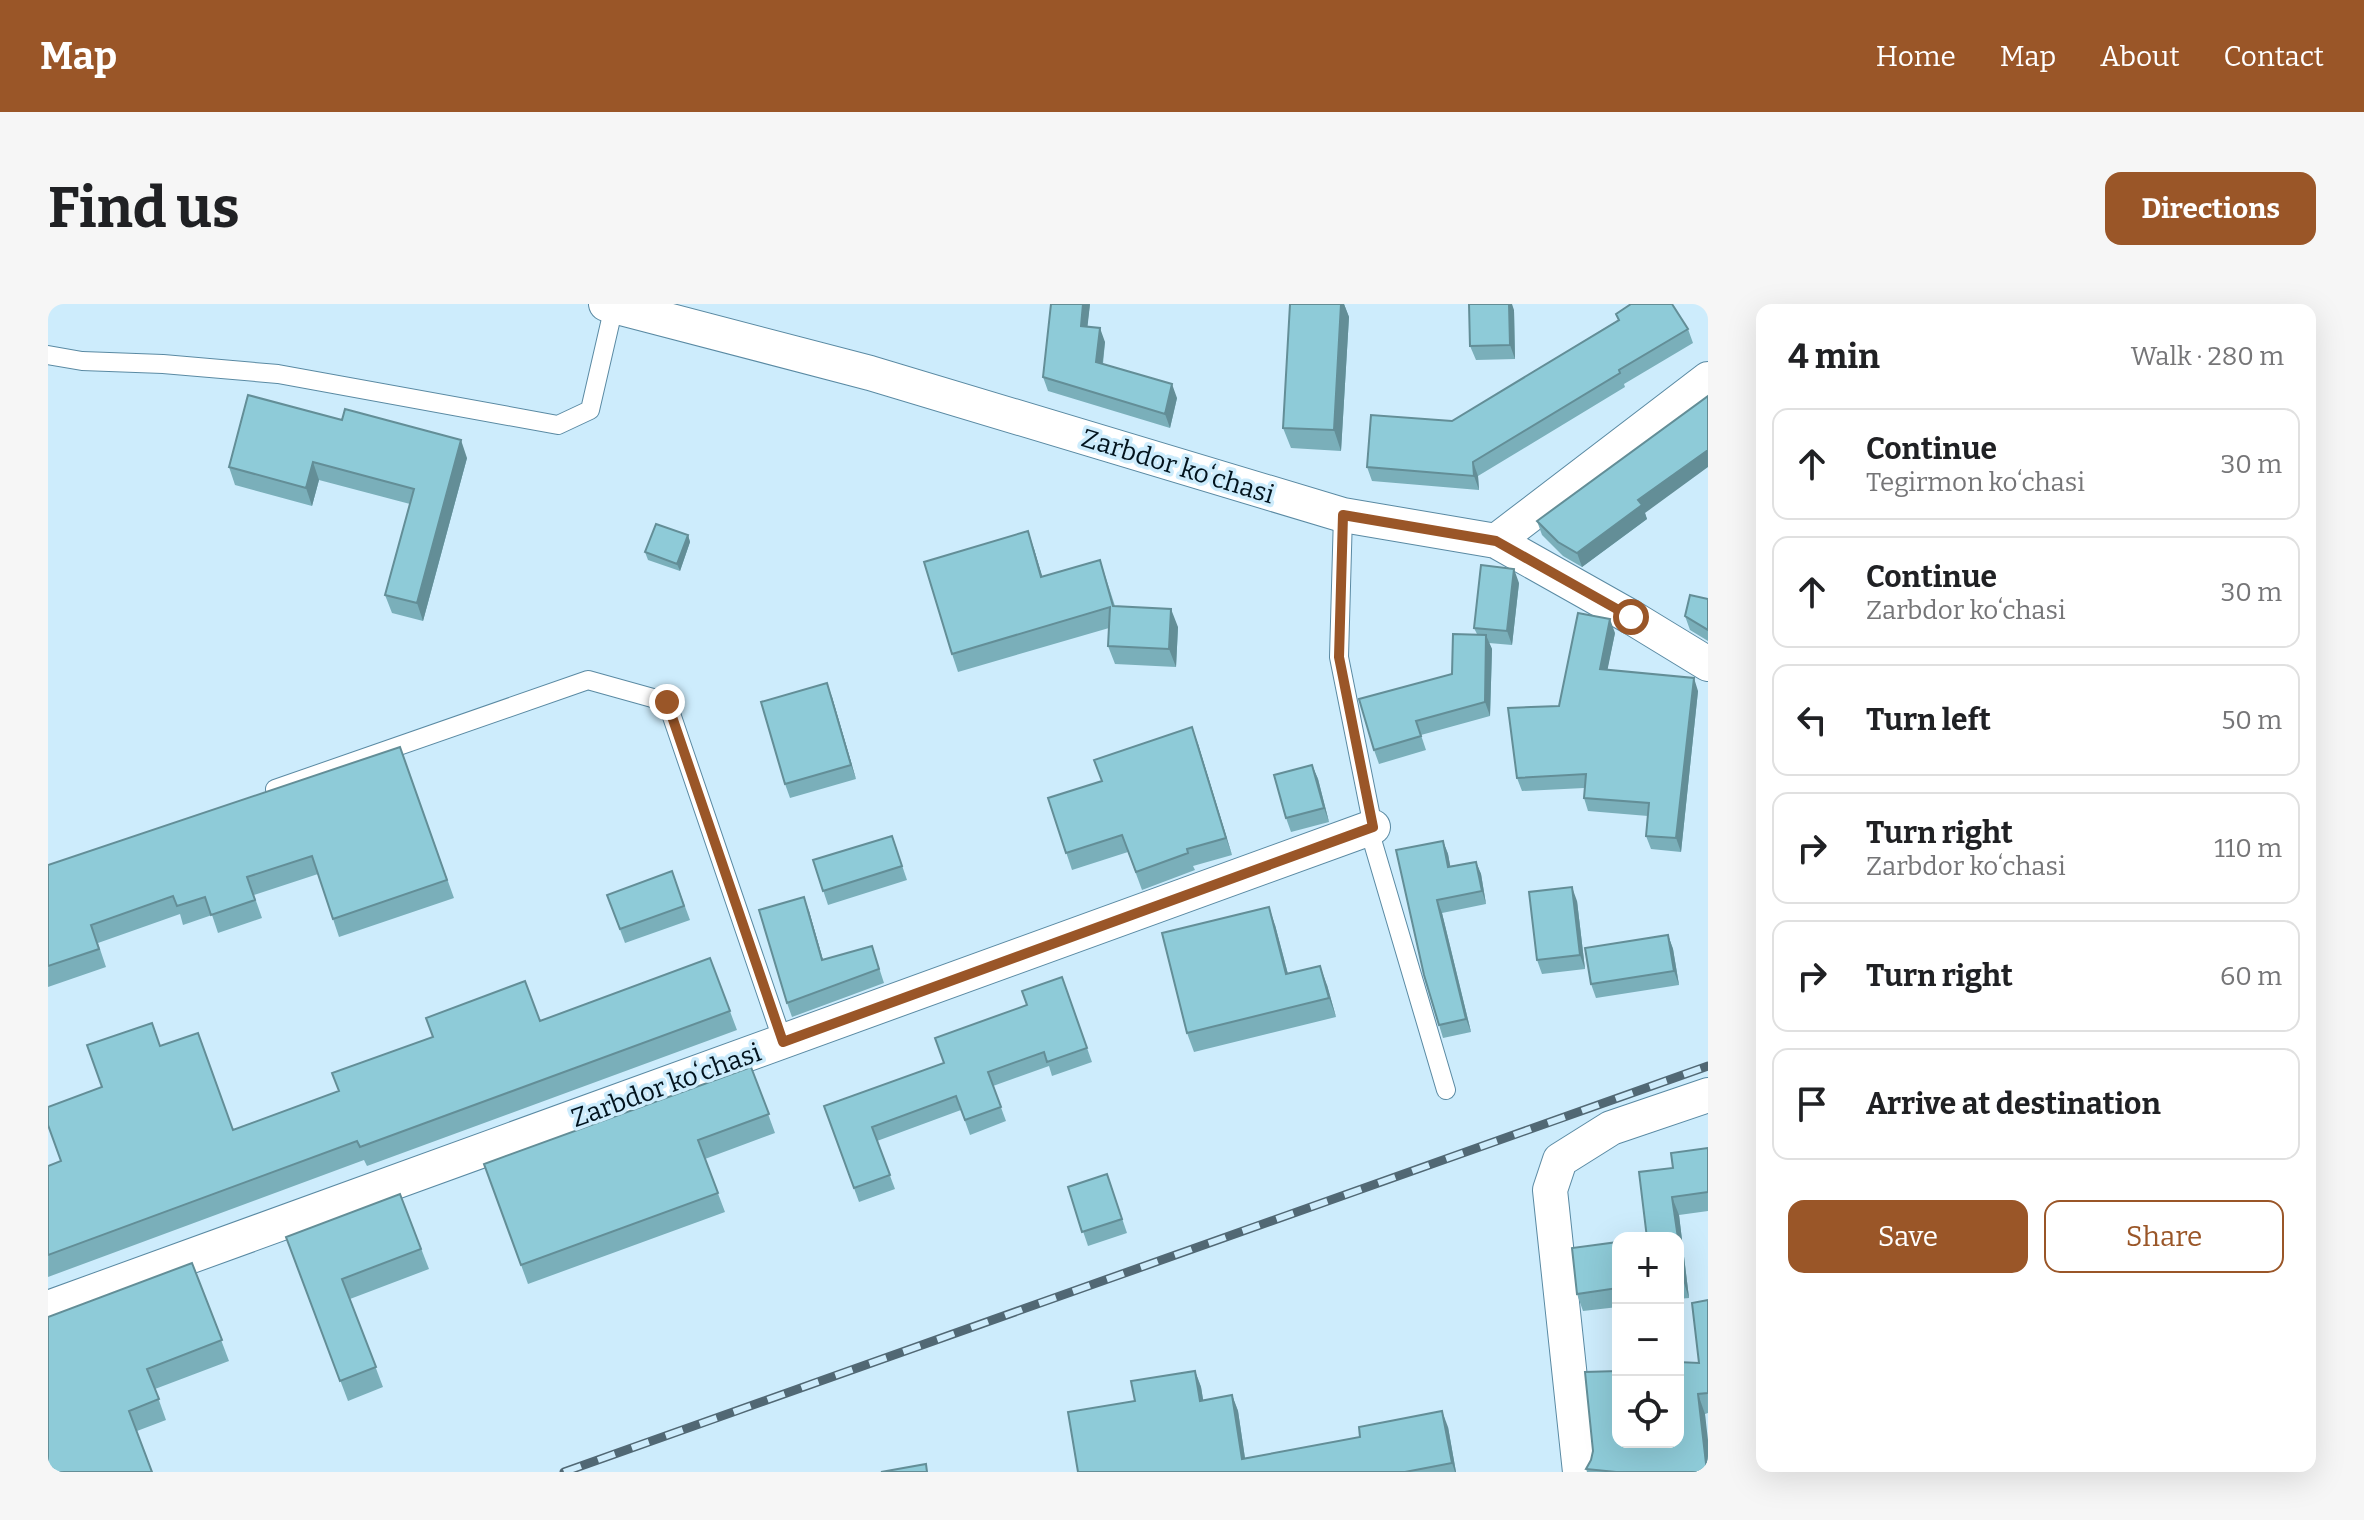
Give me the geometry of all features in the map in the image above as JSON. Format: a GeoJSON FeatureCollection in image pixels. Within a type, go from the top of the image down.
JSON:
{"type":"FeatureCollection","features":[{"type":"Feature","properties":{"kind":"street","name":"Zarbdor koʻchasi"},"geometry":{"type":"LineString","coordinates":[[610,305],[856,369],[1343,515],[1496,541],[1708,664]]}},
{"type":"Feature","properties":{"kind":"street"},"geometry":{"type":"LineString","coordinates":[[1496,541],[1708,379]]}},
{"type":"Feature","properties":{"kind":"street","name":"Zarbdor koʻchasi"},"geometry":{"type":"LineString","coordinates":[[48,1308],[1373,827]]}},
{"type":"Feature","properties":{"kind":"street"},"geometry":{"type":"LineString","coordinates":[[1580,1472],[1550,1190],[1560,1160],[1611,1128],[1708,1095]]}},
{"type":"Feature","properties":{"kind":"lane"},"geometry":{"type":"LineString","coordinates":[[48,355],[82,361],[278,374],[558,425],[590,410],[610,305]]}},
{"type":"Feature","properties":{"kind":"lane"},"geometry":{"type":"LineString","coordinates":[[1343,515],[1339,657],[1373,827],[1373,843],[1446,1090]]}},
{"type":"Feature","properties":{"kind":"lane"},"geometry":{"type":"LineString","coordinates":[[258,795],[588,680],[667,702],[783,1042]]}},
{"type":"Feature","properties":{"kind":"building"},"geometry":{"type":"Polygon","coordinates":[[[1051,304],[1083,304],[1081,326],[1100,328],[1096,362],[1172,384],[1165,414],[1043,377],[1051,304]]]}},
{"type":"Feature","properties":{"kind":"building"},"geometry":{"type":"Polygon","coordinates":[[[1290,304],[1341,304],[1334,430],[1283,428],[1290,304]]]}},
{"type":"Feature","properties":{"kind":"building"},"geometry":{"type":"Polygon","coordinates":[[[1469,304],[1509,304],[1510,345],[1470,346],[1469,304]]]}},
{"type":"Feature","properties":{"kind":"building"},"geometry":{"type":"Polygon","coordinates":[[[1631,304],[1672,304],[1688,329],[1473,462],[1474,476],[1367,467],[1371,415],[1452,421],[1619,320],[1616,314],[1631,304]]]}},
{"type":"Feature","properties":{"kind":"building"},"geometry":{"type":"Polygon","coordinates":[[[248,395],[342,420],[345,409],[461,440],[417,603],[385,595],[414,489],[313,462],[306,488],[229,467],[248,395]]]}},
{"type":"Feature","properties":{"kind":"building"},"geometry":{"type":"Polygon","coordinates":[[[1708,396],[1708,450],[1638,500],[1642,505],[1577,553],[1558,542],[1537,521],[1708,396]]]}},
{"type":"Feature","properties":{"kind":"building"},"geometry":{"type":"Polygon","coordinates":[[[656,524],[688,535],[677,564],[645,552],[656,524]]]}},
{"type":"Feature","properties":{"kind":"building"},"geometry":{"type":"Polygon","coordinates":[[[1028,531],[1041,577],[1100,560],[1113,606],[1171,609],[1169,649],[1108,646],[1110,607],[952,654],[924,562],[1028,531]]]}},
{"type":"Feature","properties":{"kind":"building"},"geometry":{"type":"Polygon","coordinates":[[[1481,565],[1514,569],[1507,631],[1474,628],[1481,565]]]}},
{"type":"Feature","properties":{"kind":"building"},"geometry":{"type":"Polygon","coordinates":[[[1690,595],[1708,599],[1708,630],[1685,616],[1690,595]]]}},
{"type":"Feature","properties":{"kind":"building"},"geometry":{"type":"Polygon","coordinates":[[[1578,613],[1610,619],[1600,669],[1694,678],[1676,838],[1646,836],[1649,803],[1584,798],[1586,774],[1517,778],[1508,708],[1559,706],[1578,613]]]}},
{"type":"Feature","properties":{"kind":"building"},"geometry":{"type":"Polygon","coordinates":[[[1453,634],[1486,635],[1485,702],[1416,721],[1421,736],[1374,750],[1359,699],[1452,674],[1453,634]]]}},
{"type":"Feature","properties":{"kind":"building"},"geometry":{"type":"Polygon","coordinates":[[[827,683],[851,765],[785,784],[761,702],[827,683]]]}},
{"type":"Feature","properties":{"kind":"building"},"geometry":{"type":"Polygon","coordinates":[[[1192,727],[1226,838],[1187,849],[1188,853],[1136,872],[1122,835],[1066,853],[1048,798],[1102,781],[1094,760],[1192,727]]]}},
{"type":"Feature","properties":{"kind":"building"},"geometry":{"type":"Polygon","coordinates":[[[400,747],[447,880],[333,919],[312,856],[247,877],[255,900],[211,915],[205,897],[177,906],[173,896],[91,925],[99,949],[48,966],[48,865],[400,747]]]}},
{"type":"Feature","properties":{"kind":"building"},"geometry":{"type":"Polygon","coordinates":[[[1312,765],[1324,808],[1286,818],[1274,775],[1312,765]]]}},
{"type":"Feature","properties":{"kind":"building"},"geometry":{"type":"Polygon","coordinates":[[[892,836],[902,866],[823,891],[813,860],[892,836]]]}},
{"type":"Feature","properties":{"kind":"building"},"geometry":{"type":"Polygon","coordinates":[[[1443,841],[1448,867],[1476,862],[1482,891],[1437,900],[1466,1019],[1439,1025],[1424,975],[1396,850],[1443,841]]]}},
{"type":"Feature","properties":{"kind":"building"},"geometry":{"type":"Polygon","coordinates":[[[672,871],[684,906],[620,929],[607,895],[672,871]]]}},
{"type":"Feature","properties":{"kind":"building"},"geometry":{"type":"Polygon","coordinates":[[[1572,887],[1580,955],[1537,960],[1529,892],[1572,887]]]}},
{"type":"Feature","properties":{"kind":"building"},"geometry":{"type":"Polygon","coordinates":[[[804,897],[822,960],[872,946],[879,969],[787,1003],[759,910],[804,897]]]}},
{"type":"Feature","properties":{"kind":"building"},"geometry":{"type":"Polygon","coordinates":[[[1269,907],[1286,974],[1320,966],[1329,998],[1187,1033],[1162,933],[1269,907]]]}},
{"type":"Feature","properties":{"kind":"building"},"geometry":{"type":"Polygon","coordinates":[[[1668,935],[1674,971],[1591,984],[1585,948],[1668,935]]]}},
{"type":"Feature","properties":{"kind":"building"},"geometry":{"type":"Polygon","coordinates":[[[710,958],[730,1011],[360,1147],[357,1141],[48,1255],[48,1166],[61,1161],[48,1125],[48,1107],[102,1087],[87,1045],[152,1023],[160,1046],[198,1033],[233,1130],[339,1091],[332,1073],[433,1037],[426,1018],[525,981],[540,1021],[710,958]]]}},
{"type":"Feature","properties":{"kind":"building"},"geometry":{"type":"Polygon","coordinates":[[[1062,977],[1087,1048],[1047,1062],[1044,1052],[988,1072],[1001,1107],[965,1120],[956,1096],[872,1127],[890,1175],[854,1188],[824,1106],[944,1063],[935,1038],[1027,1005],[1022,991],[1062,977]]]}},
{"type":"Feature","properties":{"kind":"building"},"geometry":{"type":"Polygon","coordinates":[[[751,1067],[769,1114],[698,1140],[718,1193],[521,1265],[484,1164],[751,1067]]]}},
{"type":"Feature","properties":{"kind":"building"},"geometry":{"type":"Polygon","coordinates":[[[1708,1148],[1708,1192],[1672,1197],[1677,1232],[1646,1232],[1639,1172],[1673,1168],[1671,1153],[1708,1148]]]}},
{"type":"Feature","properties":{"kind":"building"},"geometry":{"type":"Polygon","coordinates":[[[1107,1174],[1122,1219],[1082,1232],[1068,1187],[1107,1174]]]}},
{"type":"Feature","properties":{"kind":"building"},"geometry":{"type":"Polygon","coordinates":[[[400,1194],[421,1249],[342,1279],[376,1367],[340,1381],[286,1237],[400,1194]]]}},
{"type":"Feature","properties":{"kind":"building"},"geometry":{"type":"Polygon","coordinates":[[[1612,1243],[1612,1289],[1577,1294],[1572,1248],[1612,1243]]]}},
{"type":"Feature","properties":{"kind":"building"},"geometry":{"type":"Polygon","coordinates":[[[192,1263],[222,1340],[147,1369],[159,1399],[129,1411],[152,1472],[48,1472],[48,1317],[192,1263]]]}},
{"type":"Feature","properties":{"kind":"building"},"geometry":{"type":"Polygon","coordinates":[[[1708,1300],[1708,1393],[1698,1394],[1707,1472],[1586,1469],[1593,1451],[1585,1372],[1612,1371],[1612,1448],[1684,1448],[1684,1362],[1699,1363],[1692,1303],[1708,1300]]]}},
{"type":"Feature","properties":{"kind":"building"},"geometry":{"type":"Polygon","coordinates":[[[1195,1371],[1200,1401],[1232,1395],[1242,1459],[1360,1437],[1359,1427],[1442,1411],[1452,1463],[1405,1472],[1078,1472],[1068,1412],[1135,1401],[1131,1381],[1195,1371]]]}},
{"type":"Feature","properties":{"kind":"building"},"geometry":{"type":"Polygon","coordinates":[[[926,1464],[927,1472],[881,1472],[926,1464]]]}},
{"type":"Feature","properties":{"kind":"railway"},"geometry":{"type":"LineString","coordinates":[[564,1472],[1708,1066]]}},
{"type":"Feature","properties":{"kind":"route"},"geometry":{"type":"LineString","coordinates":[[667,702],[783,1042],[1373,827],[1339,657],[1343,515],[1496,541],[1631,617]]}}]}
